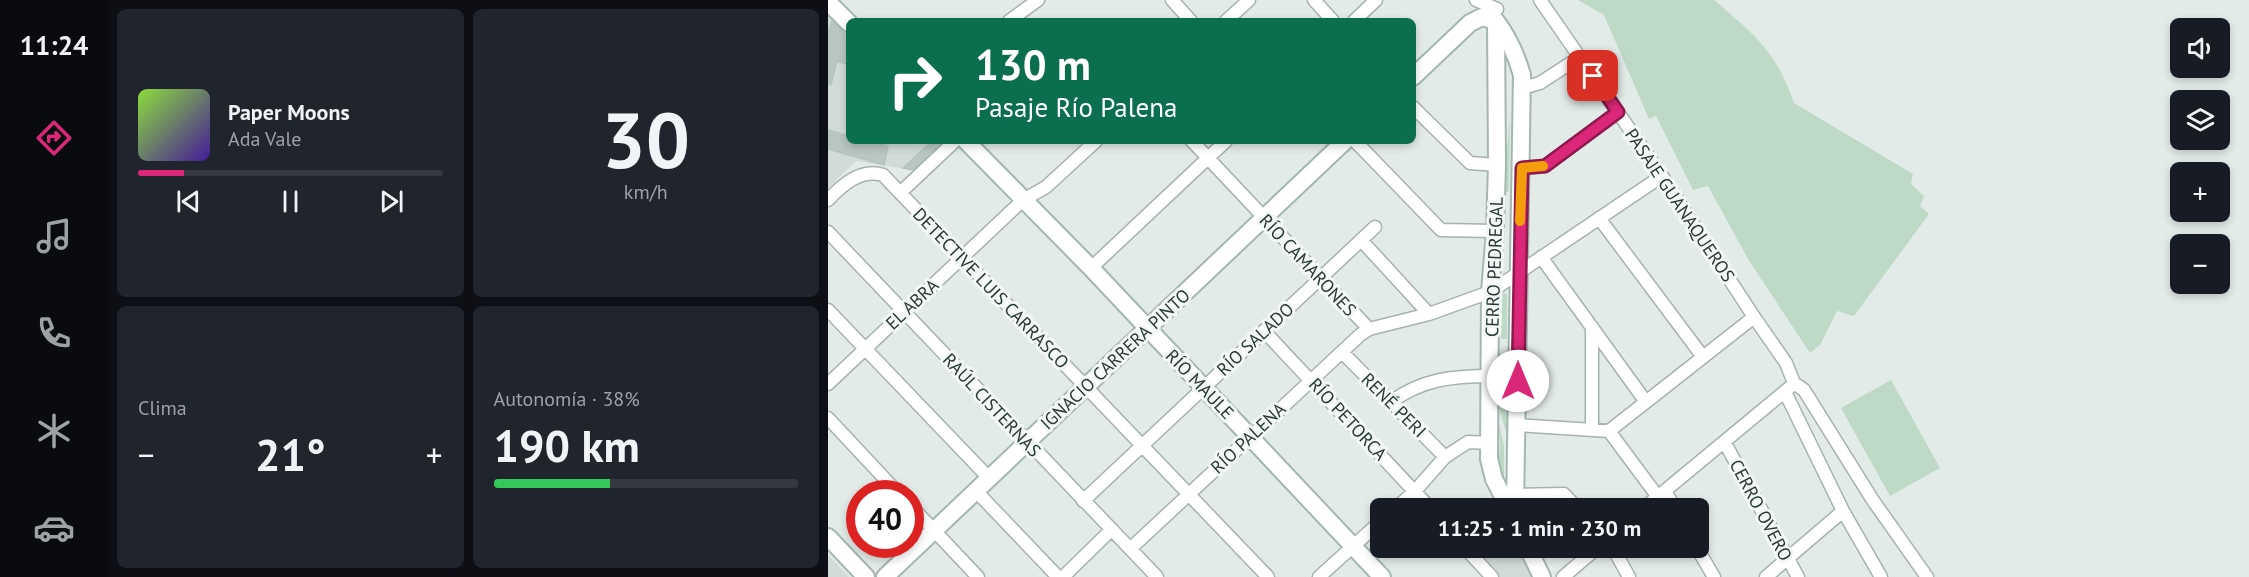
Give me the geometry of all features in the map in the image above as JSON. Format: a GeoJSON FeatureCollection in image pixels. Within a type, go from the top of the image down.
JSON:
{"type":"FeatureCollection","features":[{"type":"Feature","properties":{"kind":"street"},"geometry":{"type":"LineString","coordinates":[[1013,18],[1038,0]]}},
{"type":"Feature","properties":{"kind":"street"},"geometry":{"type":"LineString","coordinates":[[1172,0],[1188,18]]}},
{"type":"Feature","properties":{"kind":"street"},"geometry":{"type":"LineString","coordinates":[[1234,18],[1248,0]]}},
{"type":"Feature","properties":{"kind":"street"},"geometry":{"type":"LineString","coordinates":[[1314,0],[1330,18]]}},
{"type":"Feature","properties":{"kind":"street"},"geometry":{"type":"LineString","coordinates":[[1357,18],[1376,0]]}},
{"type":"Feature","properties":{"kind":"street"},"geometry":{"type":"LineString","coordinates":[[1476,0],[1497,10]]}},
{"type":"Feature","properties":{"kind":"street","name":"PASAJE GUANAQUEROS"},"geometry":{"type":"LineString","coordinates":[[1540,0],[1662,176],[1786,363],[1790,388],[1843,511],[1881,577]]}},
{"type":"Feature","properties":{"kind":"street"},"geometry":{"type":"LineString","coordinates":[[828,2],[846,20]]}},
{"type":"Feature","properties":{"kind":"street"},"geometry":{"type":"LineString","coordinates":[[1416,74],[1470,23],[1497,10]]}},
{"type":"Feature","properties":{"kind":"street","name":"CERRO PEDREGAL"},"geometry":{"type":"LineString","coordinates":[[1497,10],[1516,53],[1522,75],[1517,425],[1513,498]]}},
{"type":"Feature","properties":{"kind":"street","name":"CERRO PEDREGAL"},"geometry":{"type":"LineString","coordinates":[[1497,10],[1496,231],[1490,292],[1489,459],[1494,479],[1508,498]]}},
{"type":"Feature","properties":{"kind":"street"},"geometry":{"type":"LineString","coordinates":[[1522,88],[1540,83],[1580,57]]}},
{"type":"Feature","properties":{"kind":"street"},"geometry":{"type":"LineString","coordinates":[[1416,110],[1470,163],[1497,165]]}},
{"type":"Feature","properties":{"kind":"street"},"geometry":{"type":"LineString","coordinates":[[1522,168],[1545,166],[1618,112]]}},
{"type":"Feature","properties":{"kind":"street"},"geometry":{"type":"LineString","coordinates":[[900,193],[952,144]]}},
{"type":"Feature","properties":{"kind":"street","name":"RÍO MAULE"},"geometry":{"type":"LineString","coordinates":[[969,144],[1091,267],[1382,577]]}},
{"type":"Feature","properties":{"kind":"street","name":"EL ABRA"},"geometry":{"type":"LineString","coordinates":[[828,384],[1023,200],[1046,188],[1093,144]]}},
{"type":"Feature","properties":{"kind":"street","name":"RÍO CAMARONES"},"geometry":{"type":"LineString","coordinates":[[1195,144],[1369,329],[1429,314],[1490,292],[1662,176]]}},
{"type":"Feature","properties":{"kind":"street"},"geometry":{"type":"LineString","coordinates":[[1091,267],[1223,144]]}},
{"type":"Feature","properties":{"kind":"street","name":"IGNACIO CARRERA PINTO"},"geometry":{"type":"LineString","coordinates":[[885,577],[1343,144]]}},
{"type":"Feature","properties":{"kind":"street"},"geometry":{"type":"LineString","coordinates":[[1358,144],[1441,230],[1496,231]]}},
{"type":"Feature","properties":{"kind":"street","name":"DETECTIVE LUIS CARRASCO"},"geometry":{"type":"LineString","coordinates":[[828,200],[841,186],[860,176],[873,172],[883,175],[1268,577]]}},
{"type":"Feature","properties":{"kind":"street"},"geometry":{"type":"LineString","coordinates":[[1599,218],[1703,357]]}},
{"type":"Feature","properties":{"kind":"street","name":"RÍO SALADO"},"geometry":{"type":"LineString","coordinates":[[1083,501],[1375,227]]}},
{"type":"Feature","properties":{"kind":"street","name":"RAÚL CISTERNAS"},"geometry":{"type":"LineString","coordinates":[[828,232],[1157,577]]}},
{"type":"Feature","properties":{"kind":"street"},"geometry":{"type":"LineString","coordinates":[[1361,240],[1429,314]]}},
{"type":"Feature","properties":{"kind":"street"},"geometry":{"type":"LineString","coordinates":[[1541,257],[1646,402]]}},
{"type":"Feature","properties":{"kind":"street"},"geometry":{"type":"LineString","coordinates":[[828,310],[989,478]]}},
{"type":"Feature","properties":{"kind":"street"},"geometry":{"type":"LineString","coordinates":[[1609,431],[1754,317]]}},
{"type":"Feature","properties":{"kind":"street"},"geometry":{"type":"LineString","coordinates":[[1592,327],[1592,429]]}},
{"type":"Feature","properties":{"kind":"street","name":"RÍO PALENA"},"geometry":{"type":"LineString","coordinates":[[1130,549],[1311,379],[1369,329]]}},
{"type":"Feature","properties":{"kind":"street","name":"RÍO PETORCA"},"geometry":{"type":"LineString","coordinates":[[1264,331],[1421,498]]}},
{"type":"Feature","properties":{"kind":"street","name":"RENÉ PERI"},"geometry":{"type":"LineString","coordinates":[[1342,352],[1445,457]]}},
{"type":"Feature","properties":{"kind":"street"},"geometry":{"type":"LineString","coordinates":[[1391,402],[1409,389],[1456,376],[1491,376]]}},
{"type":"Feature","properties":{"kind":"street"},"geometry":{"type":"LineString","coordinates":[[1656,498],[1790,388],[1804,390],[1872,499],[1927,577]]}},
{"type":"Feature","properties":{"kind":"street"},"geometry":{"type":"LineString","coordinates":[[828,418],[886,480]]}},
{"type":"Feature","properties":{"kind":"street"},"geometry":{"type":"LineString","coordinates":[[1517,425],[1609,431],[1665,498]]}},
{"type":"Feature","properties":{"kind":"street"},"geometry":{"type":"LineString","coordinates":[[1407,498],[1445,457],[1468,442],[1490,444]]}},
{"type":"Feature","properties":{"kind":"street","name":"CERRO OVERO"},"geometry":{"type":"LineString","coordinates":[[1725,443],[1798,577]]}},
{"type":"Feature","properties":{"kind":"street"},"geometry":{"type":"LineString","coordinates":[[976,491],[1058,577]]}},
{"type":"Feature","properties":{"kind":"street"},"geometry":{"type":"LineString","coordinates":[[1544,498],[1564,494],[1568,498]]}},
{"type":"Feature","properties":{"kind":"street"},"geometry":{"type":"LineString","coordinates":[[1766,577],[1843,511]]}},
{"type":"Feature","properties":{"kind":"street"},"geometry":{"type":"LineString","coordinates":[[924,520],[978,577]]}},
{"type":"Feature","properties":{"kind":"street"},"geometry":{"type":"LineString","coordinates":[[1063,577],[1112,530]]}},
{"type":"Feature","properties":{"kind":"street"},"geometry":{"type":"LineString","coordinates":[[1318,577],[1370,531]]}},
{"type":"Feature","properties":{"kind":"street"},"geometry":{"type":"LineString","coordinates":[[828,537],[866,577]]}},
{"type":"Feature","properties":{"kind":"street"},"geometry":{"type":"LineString","coordinates":[[1474,558],[1492,577]]}},
{"type":"Feature","properties":{"kind":"street"},"geometry":{"type":"LineString","coordinates":[[1533,558],[1542,577]]}},
{"type":"Feature","properties":{"kind":"street"},"geometry":{"type":"LineString","coordinates":[[1563,577],[1585,558]]}},
{"type":"Feature","properties":{"kind":"street"},"geometry":{"type":"LineString","coordinates":[[1619,558],[1629,577]]}},
{"type":"Feature","properties":{"kind":"street"},"geometry":{"type":"LineString","coordinates":[[1703,558],[1714,577]]}},
{"type":"Feature","properties":{"kind":"shaded area"},"geometry":{"type":"Polygon","coordinates":[[[828,9],[846,27],[846,144],[946,144],[918,171],[856,161],[828,188],[828,9]]]}},
{"type":"Feature","properties":{"kind":"shaded area"},"geometry":{"type":"Polygon","coordinates":[[[828,555],[849,577],[828,577],[828,555]]]}},
{"type":"Feature","properties":{"kind":"shaded area"},"geometry":{"type":"Polygon","coordinates":[[[1480,558],[1525,558],[1533,577],[1498,577],[1480,558]]]}},
{"type":"Feature","properties":{"kind":"green space"},"geometry":{"type":"Polygon","coordinates":[[[1578,0],[1714,0],[1763,45],[1780,70],[1794,103],[1913,174],[1911,184],[1924,196],[1920,206],[1929,214],[1854,316],[1837,311],[1820,345],[1810,353],[1748,259],[1708,186],[1693,190],[1656,116],[1649,119],[1604,15],[1578,0]]]}},
{"type":"Feature","properties":{"kind":"green space"},"geometry":{"type":"Polygon","coordinates":[[[1510,116],[1509,191],[1505,193],[1505,170],[1510,116]]]}},
{"type":"Feature","properties":{"kind":"green space"},"geometry":{"type":"Polygon","coordinates":[[[1504,292],[1507,295],[1507,339],[1501,339],[1500,295],[1504,292]]]}},
{"type":"Feature","properties":{"kind":"green space"},"geometry":{"type":"Polygon","coordinates":[[[1891,380],[1940,468],[1890,496],[1841,408],[1891,380]]]}},
{"type":"Feature","properties":{"kind":"green space"},"geometry":{"type":"Polygon","coordinates":[[[1501,392],[1506,392],[1507,434],[1499,408],[1501,392]]]}},
{"type":"Feature","properties":{"kind":"green space"},"geometry":{"type":"Polygon","coordinates":[[[1498,419],[1504,446],[1504,481],[1498,466],[1500,445],[1498,419]]]}},
{"type":"Feature","properties":{"kind":"building"},"geometry":{"type":"Polygon","coordinates":[[[832,21],[846,35],[846,64],[837,61],[831,85],[828,84],[828,33],[832,21]]]}},
{"type":"Feature","properties":{"kind":"building"},"geometry":{"type":"Polygon","coordinates":[[[828,130],[846,135],[846,144],[888,146],[884,165],[828,149],[828,130]]]}},
{"type":"Feature","properties":{"kind":"building"},"geometry":{"type":"Polygon","coordinates":[[[929,144],[940,144],[913,170],[903,168],[929,144]]]}},
{"type":"Feature","properties":{"kind":"slow traffic"},"geometry":{"type":"LineString","coordinates":[[1520,221],[1522,168],[1543,166]]}},
{"type":"Feature","properties":{"kind":"route"},"geometry":{"type":"LineString","coordinates":[[1518,381],[1518,272],[1522,168],[1545,166],[1618,112],[1593,76]]}}]}
